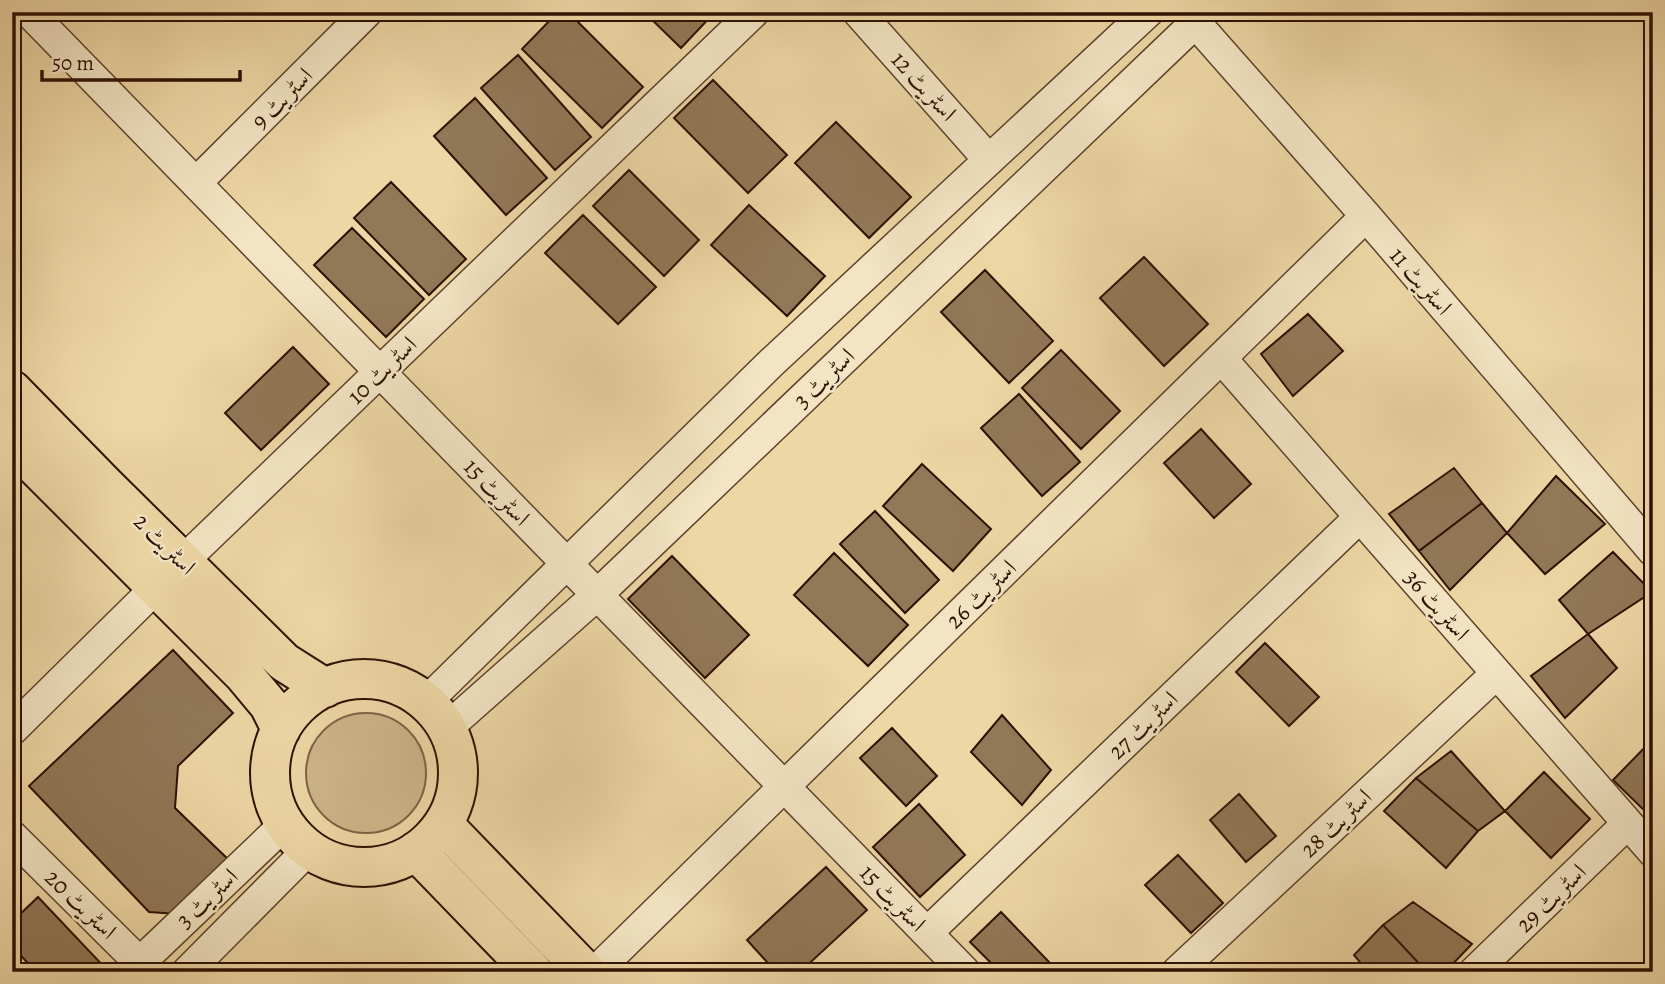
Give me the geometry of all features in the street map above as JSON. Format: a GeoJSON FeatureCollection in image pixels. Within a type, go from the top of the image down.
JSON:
{"type":"FeatureCollection","features":[{"type":"Feature","properties":{"kind":"main road","name":"اسٹریٹ 2"},"geometry":{"type":"LineString","coordinates":[[12,390],[284,662],[325,688]]}},
{"type":"Feature","properties":{"kind":"main road","name":"اسٹریٹ 2"},"geometry":{"type":"LineString","coordinates":[[12,443],[244,675],[269,705],[281,729]]}},
{"type":"Feature","properties":{"kind":"main road"},"geometry":{"type":"LineString","coordinates":[[351,680],[377,680],[403,687],[436,715],[456,755],[458,769],[454,798],[443,824],[431,839],[402,859],[370,867],[354,867],[323,858],[297,837],[278,809],[272,794],[271,777],[275,744],[281,729],[300,705],[325,688],[351,680]]}},
{"type":"Feature","properties":{"kind":"main road"},"geometry":{"type":"LineString","coordinates":[[443,824],[586,972]]}},
{"type":"Feature","properties":{"kind":"main road"},"geometry":{"type":"LineString","coordinates":[[416,851],[533,972]]}},
{"type":"Feature","properties":{"kind":"street","name":"اسٹریٹ 15"},"geometry":{"type":"LineString","coordinates":[[29,12],[965,972]]}},
{"type":"Feature","properties":{"kind":"street","name":"اسٹریٹ 9"},"geometry":{"type":"LineString","coordinates":[[197,183],[367,12]]}},
{"type":"Feature","properties":{"kind":"street","name":"اسٹریٹ 10"},"geometry":{"type":"LineString","coordinates":[[12,730],[754,12]]}},
{"type":"Feature","properties":{"kind":"street","name":"اسٹریٹ 12"},"geometry":{"type":"LineString","coordinates":[[858,12],[989,160]]}},
{"type":"Feature","properties":{"kind":"street","name":"اسٹریٹ 3"},"geometry":{"type":"LineString","coordinates":[[436,715],[567,564],[770,364],[1148,12]]}},
{"type":"Feature","properties":{"kind":"street","name":"اسٹریٹ 3"},"geometry":{"type":"LineString","coordinates":[[436,715],[597,595],[1191,18]]}},
{"type":"Feature","properties":{"kind":"street","name":"اسٹریٹ 11"},"geometry":{"type":"LineString","coordinates":[[1191,18],[1366,216],[1653,551]]}},
{"type":"Feature","properties":{"kind":"street","name":"اسٹریٹ 26"},"geometry":{"type":"LineString","coordinates":[[595,972],[1366,216]]}},
{"type":"Feature","properties":{"kind":"street","name":"اسٹریٹ 36"},"geometry":{"type":"LineString","coordinates":[[1221,358],[1653,852]]}},
{"type":"Feature","properties":{"kind":"street","name":"اسٹریٹ 27"},"geometry":{"type":"LineString","coordinates":[[927,933],[1360,517]]}},
{"type":"Feature","properties":{"kind":"street","name":"اسٹریٹ 28"},"geometry":{"type":"LineString","coordinates":[[1177,972],[1496,674]]}},
{"type":"Feature","properties":{"kind":"street","name":"اسٹریٹ 29"},"geometry":{"type":"LineString","coordinates":[[1474,972],[1627,824]]}},
{"type":"Feature","properties":{"kind":"street","name":"اسٹریٹ 20"},"geometry":{"type":"LineString","coordinates":[[12,836],[140,968]]}},
{"type":"Feature","properties":{"kind":"street","name":"اسٹریٹ 3"},"geometry":{"type":"LineString","coordinates":[[140,968],[297,837]]}},
{"type":"Feature","properties":{"kind":"street","name":"اسٹریٹ 3"},"geometry":{"type":"LineString","coordinates":[[187,972],[297,837]]}},
{"type":"Feature","properties":{"kind":"shaded area"},"geometry":{"type":"Polygon","coordinates":[[[366,713],[389,718],[408,731],[421,750],[426,773],[421,796],[408,815],[389,828],[366,833],[343,828],[324,815],[311,796],[306,773],[311,750],[324,731],[343,718],[366,713]]]}},
{"type":"Feature","properties":{"kind":"building"},"geometry":{"type":"Polygon","coordinates":[[[558,12],[568,12],[643,87],[602,128],[522,49],[558,12]]]}},
{"type":"Feature","properties":{"kind":"building"},"geometry":{"type":"Polygon","coordinates":[[[644,12],[715,12],[681,48],[644,12]]]}},
{"type":"Feature","properties":{"kind":"building"},"geometry":{"type":"Polygon","coordinates":[[[518,55],[591,137],[555,170],[481,88],[518,55]]]}},
{"type":"Feature","properties":{"kind":"building"},"geometry":{"type":"Polygon","coordinates":[[[713,80],[787,155],[748,193],[674,118],[713,80]]]}},
{"type":"Feature","properties":{"kind":"building"},"geometry":{"type":"Polygon","coordinates":[[[475,98],[547,178],[506,215],[434,136],[475,98]]]}},
{"type":"Feature","properties":{"kind":"building"},"geometry":{"type":"Polygon","coordinates":[[[836,122],[911,197],[869,238],[795,163],[836,122]]]}},
{"type":"Feature","properties":{"kind":"building"},"geometry":{"type":"Polygon","coordinates":[[[629,170],[699,240],[664,276],[593,206],[629,170]]]}},
{"type":"Feature","properties":{"kind":"building"},"geometry":{"type":"Polygon","coordinates":[[[391,182],[466,259],[429,295],[354,218],[391,182]]]}},
{"type":"Feature","properties":{"kind":"building"},"geometry":{"type":"Polygon","coordinates":[[[749,205],[825,276],[787,316],[711,245],[749,205]]]}},
{"type":"Feature","properties":{"kind":"building"},"geometry":{"type":"Polygon","coordinates":[[[583,215],[656,287],[618,324],[545,253],[583,215]]]}},
{"type":"Feature","properties":{"kind":"building"},"geometry":{"type":"Polygon","coordinates":[[[352,228],[424,299],[386,337],[314,265],[352,228]]]}},
{"type":"Feature","properties":{"kind":"building"},"geometry":{"type":"Polygon","coordinates":[[[1144,257],[1208,324],[1164,366],[1100,298],[1144,257]]]}},
{"type":"Feature","properties":{"kind":"building"},"geometry":{"type":"Polygon","coordinates":[[[985,270],[1053,341],[1009,383],[941,312],[985,270]]]}},
{"type":"Feature","properties":{"kind":"building"},"geometry":{"type":"Polygon","coordinates":[[[1308,314],[1343,351],[1293,396],[1261,354],[1308,314]]]}},
{"type":"Feature","properties":{"kind":"building"},"geometry":{"type":"Polygon","coordinates":[[[293,347],[329,384],[261,450],[225,413],[293,347]]]}},
{"type":"Feature","properties":{"kind":"building"},"geometry":{"type":"Polygon","coordinates":[[[1061,350],[1120,411],[1081,449],[1022,388],[1061,350]]]}},
{"type":"Feature","properties":{"kind":"building"},"geometry":{"type":"Polygon","coordinates":[[[1019,394],[1080,462],[1042,496],[981,428],[1019,394]]]}},
{"type":"Feature","properties":{"kind":"building"},"geometry":{"type":"Polygon","coordinates":[[[1201,429],[1251,484],[1214,518],[1164,463],[1201,429]]]}},
{"type":"Feature","properties":{"kind":"building"},"geometry":{"type":"Polygon","coordinates":[[[922,464],[991,529],[953,571],[883,506],[922,464]]]}},
{"type":"Feature","properties":{"kind":"building"},"geometry":{"type":"Polygon","coordinates":[[[1454,468],[1482,503],[1419,551],[1389,514],[1454,468]]]}},
{"type":"Feature","properties":{"kind":"building"},"geometry":{"type":"Polygon","coordinates":[[[1556,476],[1605,524],[1545,574],[1507,533],[1556,476]]]}},
{"type":"Feature","properties":{"kind":"building"},"geometry":{"type":"Polygon","coordinates":[[[1482,503],[1507,533],[1450,590],[1419,551],[1482,503]]]}},
{"type":"Feature","properties":{"kind":"building"},"geometry":{"type":"Polygon","coordinates":[[[875,511],[939,580],[905,613],[840,544],[875,511]]]}},
{"type":"Feature","properties":{"kind":"building"},"geometry":{"type":"Polygon","coordinates":[[[1613,552],[1652,592],[1588,634],[1559,600],[1613,552]]]}},
{"type":"Feature","properties":{"kind":"building"},"geometry":{"type":"Polygon","coordinates":[[[834,553],[908,625],[868,666],[794,595],[834,553]]]}},
{"type":"Feature","properties":{"kind":"building"},"geometry":{"type":"Polygon","coordinates":[[[672,556],[749,635],[705,678],[628,599],[672,556]]]}},
{"type":"Feature","properties":{"kind":"building"},"geometry":{"type":"Polygon","coordinates":[[[1588,634],[1617,668],[1565,718],[1531,676],[1588,634]]]}},
{"type":"Feature","properties":{"kind":"building"},"geometry":{"type":"Polygon","coordinates":[[[1265,643],[1319,697],[1289,726],[1236,672],[1265,643]]]}},
{"type":"Feature","properties":{"kind":"building"},"geometry":{"type":"Polygon","coordinates":[[[173,650],[233,713],[178,766],[175,808],[231,862],[178,914],[149,912],[29,786],[173,650]]]}},
{"type":"Feature","properties":{"kind":"building"},"geometry":{"type":"Polygon","coordinates":[[[1002,715],[1051,770],[1022,805],[971,752],[1002,715]]]}},
{"type":"Feature","properties":{"kind":"building"},"geometry":{"type":"Polygon","coordinates":[[[892,728],[937,776],[906,806],[860,758],[892,728]]]}},
{"type":"Feature","properties":{"kind":"building"},"geometry":{"type":"Polygon","coordinates":[[[1653,739],[1653,819],[1613,780],[1653,739]]]}},
{"type":"Feature","properties":{"kind":"building"},"geometry":{"type":"Polygon","coordinates":[[[1451,751],[1505,811],[1478,831],[1416,778],[1451,751]]]}},
{"type":"Feature","properties":{"kind":"building"},"geometry":{"type":"Polygon","coordinates":[[[1544,772],[1590,819],[1551,858],[1505,811],[1544,772]]]}},
{"type":"Feature","properties":{"kind":"building"},"geometry":{"type":"Polygon","coordinates":[[[1416,778],[1478,831],[1446,868],[1384,811],[1416,778]]]}},
{"type":"Feature","properties":{"kind":"building"},"geometry":{"type":"Polygon","coordinates":[[[1239,794],[1276,836],[1246,862],[1210,820],[1239,794]]]}},
{"type":"Feature","properties":{"kind":"building"},"geometry":{"type":"Polygon","coordinates":[[[919,804],[965,855],[920,897],[873,847],[919,804]]]}},
{"type":"Feature","properties":{"kind":"building"},"geometry":{"type":"Polygon","coordinates":[[[1178,855],[1223,903],[1191,933],[1145,885],[1178,855]]]}},
{"type":"Feature","properties":{"kind":"building"},"geometry":{"type":"Polygon","coordinates":[[[826,867],[867,910],[800,972],[776,972],[747,940],[826,867]]]}},
{"type":"Feature","properties":{"kind":"building"},"geometry":{"type":"Polygon","coordinates":[[[38,897],[109,972],[36,972],[12,946],[12,922],[38,897]]]}},
{"type":"Feature","properties":{"kind":"building"},"geometry":{"type":"Polygon","coordinates":[[[1413,902],[1472,944],[1445,972],[1427,972],[1383,925],[1413,902]]]}},
{"type":"Feature","properties":{"kind":"building"},"geometry":{"type":"Polygon","coordinates":[[[1001,912],[1049,962],[1038,972],[1000,972],[970,942],[1001,912]]]}},
{"type":"Feature","properties":{"kind":"building"},"geometry":{"type":"Polygon","coordinates":[[[1383,925],[1427,972],[1368,972],[1354,955],[1383,925]]]}}]}
